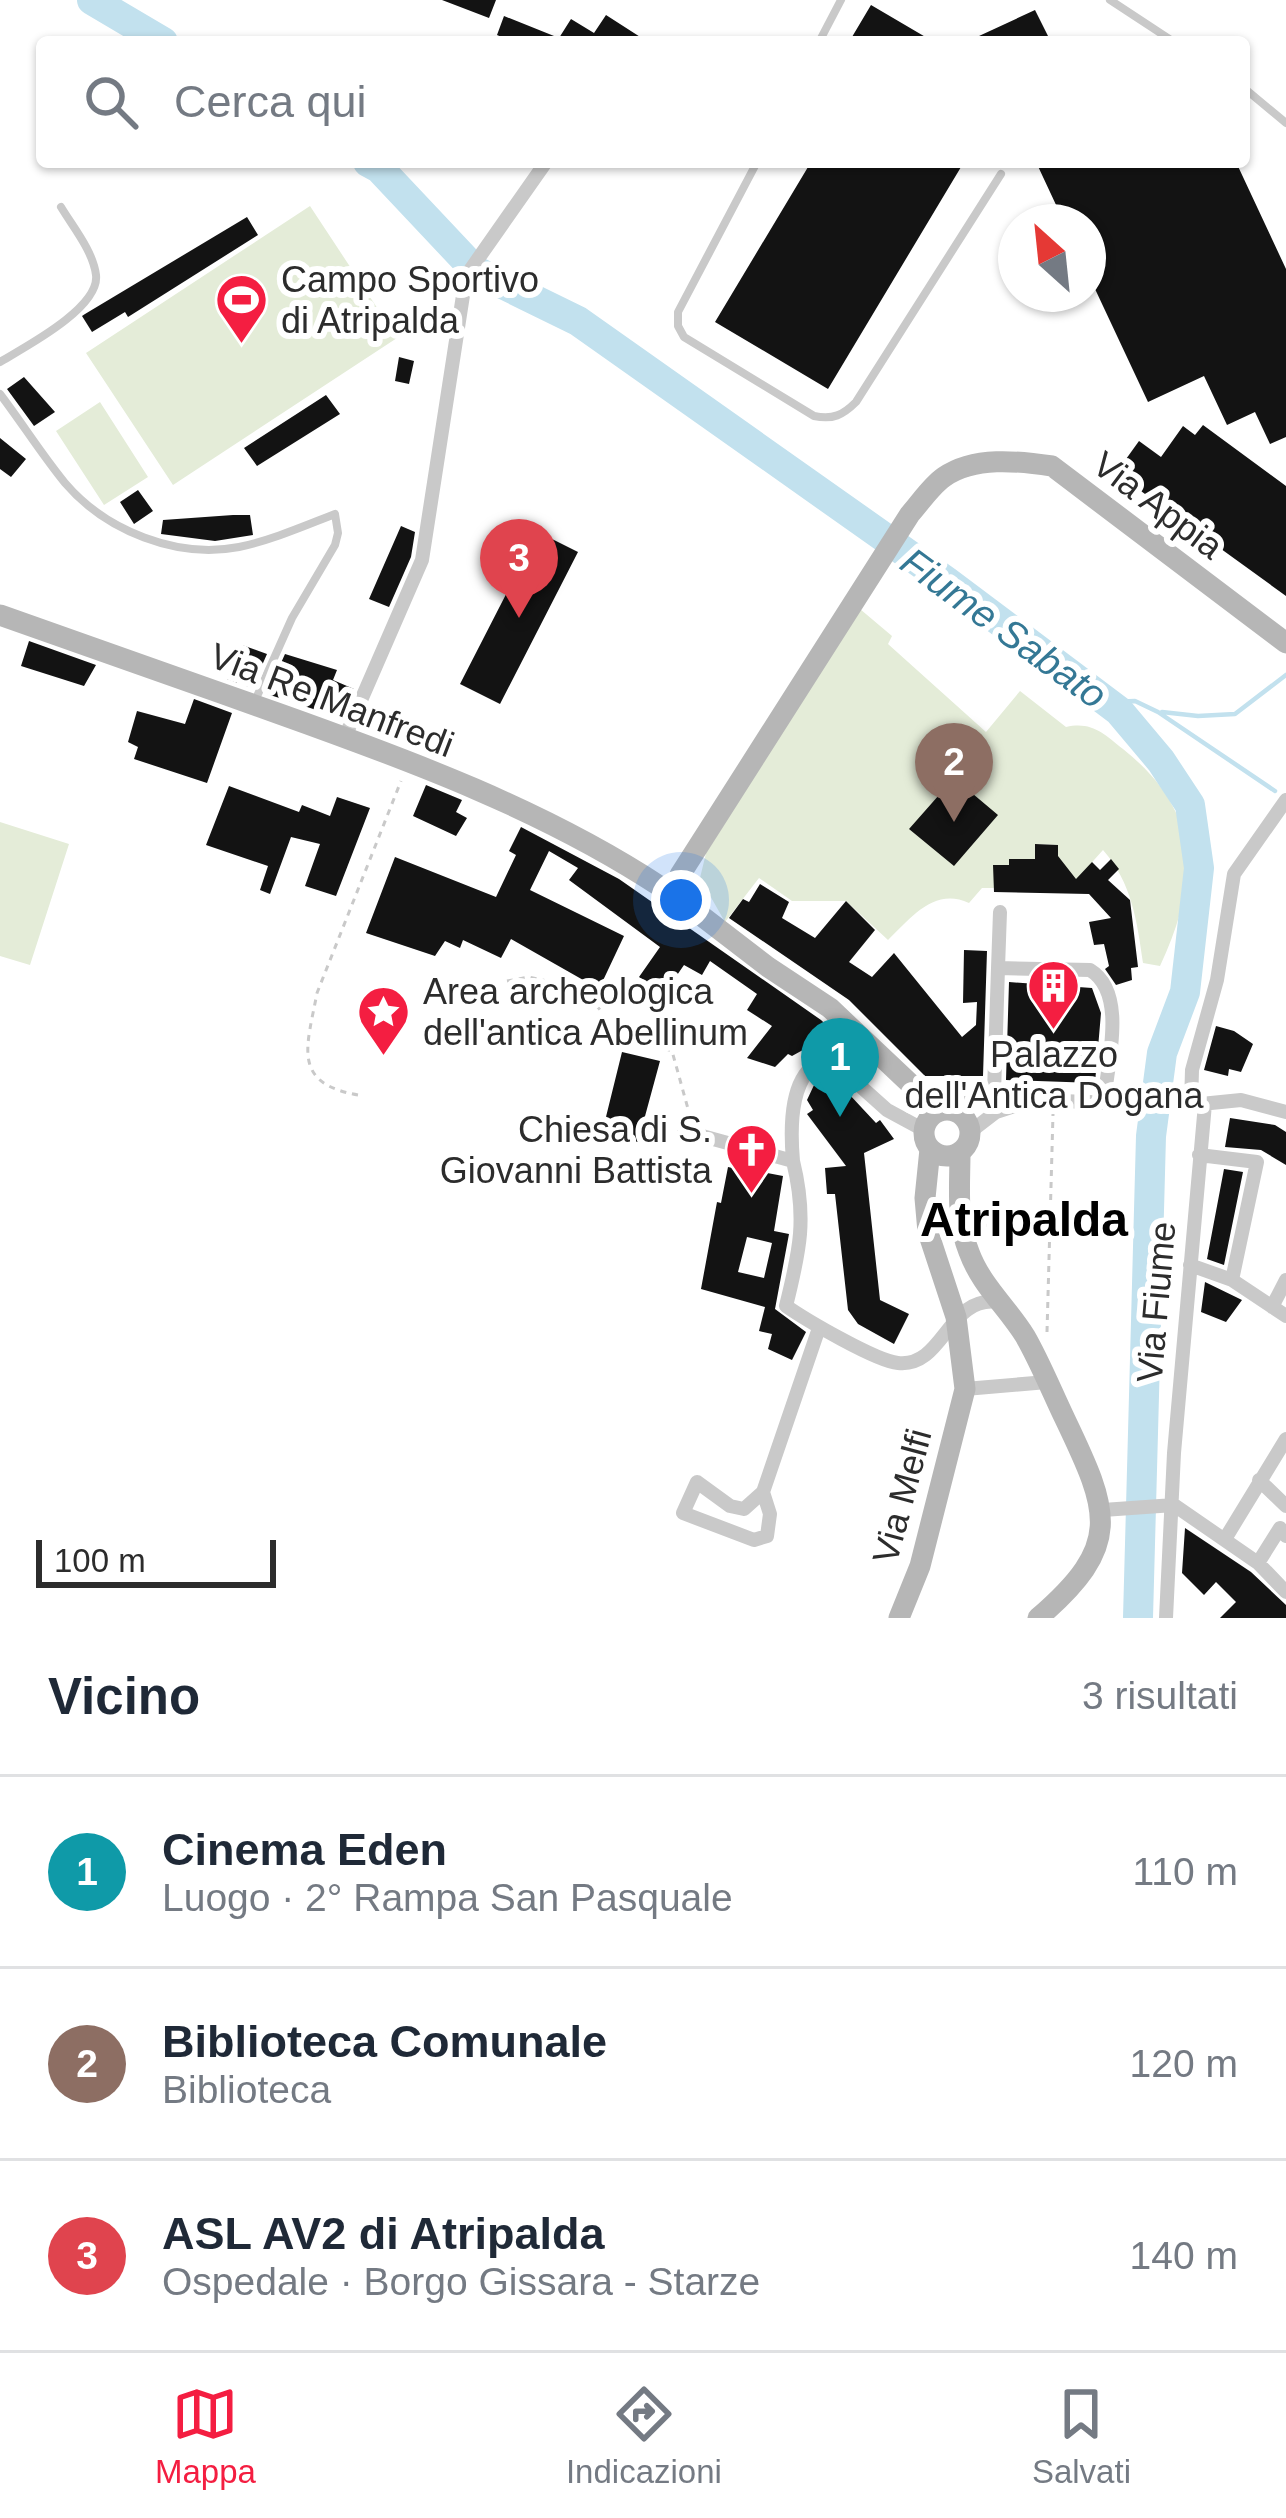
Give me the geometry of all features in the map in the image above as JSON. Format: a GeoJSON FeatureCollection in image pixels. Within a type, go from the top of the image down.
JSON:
{"type":"FeatureCollection","features":[{"type":"Feature","properties":{"kind":"street"},"geometry":{"type":"LineString","coordinates":[[345,737],[422,560],[466,276],[542,168]]}},
{"type":"Feature","properties":{"kind":"street","name":"Via Appia"},"geometry":{"type":"LineString","coordinates":[[673,881],[910,514],[944,477],[962,470],[1013,460],[1052,466],[1286,643]]}},
{"type":"Feature","properties":{"kind":"street","name":"Via Re Manfredi"},"geometry":{"type":"LineString","coordinates":[[0,615],[345,737],[502,801],[631,867],[673,881]]}},
{"type":"Feature","properties":{"kind":"street","name":"Via Fiume"},"geometry":{"type":"LineString","coordinates":[[1166,1618],[1169,1504],[1199,1155],[1192,1070],[1217,980],[1234,874],[1283,804]]}},
{"type":"Feature","properties":{"kind":"street"},"geometry":{"type":"LineString","coordinates":[[673,881],[704,920],[830,1008],[920,1095],[941,1156],[965,1142],[996,1112],[1033,1100]]}},
{"type":"Feature","properties":{"kind":"street"},"geometry":{"type":"LineString","coordinates":[[994,1094],[1000,912]]}},
{"type":"Feature","properties":{"kind":"street"},"geometry":{"type":"LineString","coordinates":[[998,968],[1090,970],[1100,976],[1112,1010],[1110,1102]]}},
{"type":"Feature","properties":{"kind":"street"},"geometry":{"type":"LineString","coordinates":[[998,1302],[985,1300],[967,1307],[923,1358],[897,1363],[819,1328],[786,1306],[803,1234],[803,1204],[790,1132],[805,1069],[830,1059],[887,1110],[930,1128],[960,1114],[965,1142],[961,1228],[976,1269],[1024,1336],[1103,1510],[1095,1553],[1074,1587],[1038,1618]]}},
{"type":"Feature","properties":{"kind":"street"},"geometry":{"type":"LineString","coordinates":[[901,1078],[930,1128],[925,1198],[928,1232],[956,1317],[965,1389],[1047,1382]]}},
{"type":"Feature","properties":{"kind":"street"},"geometry":{"type":"LineString","coordinates":[[930,1128],[968,1094]]}},
{"type":"Feature","properties":{"kind":"street"},"geometry":{"type":"LineString","coordinates":[[920,1095],[1193,1104],[1241,1100],[1286,1112]]}},
{"type":"Feature","properties":{"kind":"street"},"geometry":{"type":"LineString","coordinates":[[690,1132],[794,1161]]}},
{"type":"Feature","properties":{"kind":"street"},"geometry":{"type":"LineString","coordinates":[[1199,1155],[1257,1162],[1232,1280]]}},
{"type":"Feature","properties":{"kind":"street"},"geometry":{"type":"LineString","coordinates":[[1190,1265],[1232,1280],[1286,1316]]}},
{"type":"Feature","properties":{"kind":"street"},"geometry":{"type":"LineString","coordinates":[[1272,1307],[1286,1280]]}},
{"type":"Feature","properties":{"kind":"street"},"geometry":{"type":"LineString","coordinates":[[764,1492],[770,1514],[767,1536],[754,1540],[682,1513],[697,1482],[730,1507],[744,1509],[764,1492],[819,1328]]}},
{"type":"Feature","properties":{"kind":"street","name":"Via Melfi"},"geometry":{"type":"LineString","coordinates":[[898,1618],[920,1566],[965,1389]]}},
{"type":"Feature","properties":{"kind":"street"},"geometry":{"type":"LineString","coordinates":[[1225,1539],[1286,1439]]}},
{"type":"Feature","properties":{"kind":"street"},"geometry":{"type":"LineString","coordinates":[[1259,1480],[1286,1506]]}},
{"type":"Feature","properties":{"kind":"street"},"geometry":{"type":"LineString","coordinates":[[1103,1510],[1169,1504],[1258,1563],[1286,1592]]}},
{"type":"Feature","properties":{"kind":"street"},"geometry":{"type":"LineString","coordinates":[[1258,1563],[1284,1529]]}},
{"type":"Feature","properties":{"kind":"lane"},"geometry":{"type":"LineString","coordinates":[[822,36],[841,0]]}},
{"type":"Feature","properties":{"kind":"lane"},"geometry":{"type":"LineString","coordinates":[[1110,0],[1165,36]]}},
{"type":"Feature","properties":{"kind":"lane"},"geometry":{"type":"LineString","coordinates":[[1250,93],[1286,123]]}},
{"type":"Feature","properties":{"kind":"lane"},"geometry":{"type":"LineString","coordinates":[[754,168],[678,312],[678,326],[684,337],[814,416],[828,419],[845,413],[856,402],[1000,174]]}},
{"type":"Feature","properties":{"kind":"lane"},"geometry":{"type":"LineString","coordinates":[[0,362],[61,325],[94,289],[97,278],[90,256],[61,208]]}},
{"type":"Feature","properties":{"kind":"lane"},"geometry":{"type":"LineString","coordinates":[[0,394],[67,485],[100,514],[153,540],[176,547],[238,547],[335,514],[338,533],[334,545],[292,618],[253,704]]}},
{"type":"Feature","properties":{"kind":"path"},"geometry":{"type":"LineString","coordinates":[[358,1095],[335,1091],[313,1075],[308,1059],[310,1028],[317,993],[408,762]]}},
{"type":"Feature","properties":{"kind":"path"},"geometry":{"type":"LineString","coordinates":[[507,981],[529,977],[561,983],[595,1004],[621,1034],[672,1052],[690,1132]]}},
{"type":"Feature","properties":{"kind":"path"},"geometry":{"type":"LineString","coordinates":[[1047,1335],[1053,1101]]}},
{"type":"Feature","properties":{"kind":"path"},"geometry":{"type":"LineString","coordinates":[[961,1228],[1050,1230]]}},
{"type":"Feature","properties":{"kind":"green space","name":"Campo Sportivo di Atripalda"},"geometry":{"type":"Polygon","coordinates":[[[310,206],[397,338],[173,485],[86,353],[310,206]]]}},
{"type":"Feature","properties":{"kind":"green space"},"geometry":{"type":"Polygon","coordinates":[[[100,402],[148,477],[104,505],[56,431],[100,402]]]}},
{"type":"Feature","properties":{"kind":"green space"},"geometry":{"type":"Polygon","coordinates":[[[860,609],[892,636],[888,644],[986,732],[1020,691],[1066,727],[1090,727],[1103,734],[1149,773],[1168,797],[1186,849],[1182,905],[1160,966],[1143,963],[1127,889],[1103,850],[1076,880],[1058,862],[1058,845],[1036,844],[1035,859],[1010,859],[1009,865],[994,865],[994,888],[982,888],[969,903],[956,899],[934,902],[888,940],[846,901],[792,901],[759,878],[725,922],[700,878],[706,853],[860,609]]]}},
{"type":"Feature","properties":{"kind":"green space"},"geometry":{"type":"Polygon","coordinates":[[[0,822],[69,844],[30,965],[0,956],[0,822]]]}},
{"type":"Feature","properties":{"kind":"building"},"geometry":{"type":"Polygon","coordinates":[[[442,0],[496,0],[489,18],[442,0]]]}},
{"type":"Feature","properties":{"kind":"building"},"geometry":{"type":"Polygon","coordinates":[[[871,5],[924,36],[853,36],[871,5]]]}},
{"type":"Feature","properties":{"kind":"building"},"geometry":{"type":"Polygon","coordinates":[[[1035,10],[1048,36],[979,36],[1035,10]]]}},
{"type":"Feature","properties":{"kind":"building"},"geometry":{"type":"Polygon","coordinates":[[[606,15],[639,36],[560,36],[571,19],[594,33],[606,15]]]}},
{"type":"Feature","properties":{"kind":"building"},"geometry":{"type":"Polygon","coordinates":[[[504,16],[554,36],[499,36],[504,16]]]}},
{"type":"Feature","properties":{"kind":"building"},"geometry":{"type":"Polygon","coordinates":[[[807,168],[960,168],[828,389],[715,322],[807,168]]]}},
{"type":"Feature","properties":{"kind":"building"},"geometry":{"type":"Polygon","coordinates":[[[1039,168],[1239,168],[1286,269],[1286,437],[1270,444],[1255,412],[1227,425],[1204,376],[1148,402],[1106,312],[1106,204],[1056,204],[1039,168]]]}},
{"type":"Feature","properties":{"kind":"building"},"geometry":{"type":"Polygon","coordinates":[[[247,217],[258,235],[128,317],[125,312],[92,332],[82,316],[247,217]]]}},
{"type":"Feature","properties":{"kind":"building"},"geometry":{"type":"Polygon","coordinates":[[[399,357],[414,361],[409,384],[395,381],[399,357]]]}},
{"type":"Feature","properties":{"kind":"building"},"geometry":{"type":"Polygon","coordinates":[[[24,377],[55,412],[34,426],[7,389],[24,377]]]}},
{"type":"Feature","properties":{"kind":"building"},"geometry":{"type":"Polygon","coordinates":[[[326,395],[340,414],[257,466],[244,448],[326,395]]]}},
{"type":"Feature","properties":{"kind":"building"},"geometry":{"type":"Polygon","coordinates":[[[1203,425],[1286,486],[1286,596],[1116,473],[1139,441],[1161,457],[1183,426],[1195,435],[1203,425]]]}},
{"type":"Feature","properties":{"kind":"building"},"geometry":{"type":"Polygon","coordinates":[[[0,438],[26,459],[11,477],[0,469],[0,438]]]}},
{"type":"Feature","properties":{"kind":"building"},"geometry":{"type":"Polygon","coordinates":[[[138,490],[153,511],[134,524],[120,502],[138,490]]]}},
{"type":"Feature","properties":{"kind":"building"},"geometry":{"type":"Polygon","coordinates":[[[250,515],[253,535],[215,541],[161,534],[163,520],[250,515]]]}},
{"type":"Feature","properties":{"kind":"building"},"geometry":{"type":"Polygon","coordinates":[[[401,526],[415,532],[411,557],[389,607],[369,599],[401,526]]]}},
{"type":"Feature","properties":{"kind":"building"},"geometry":{"type":"Polygon","coordinates":[[[538,532],[578,552],[500,704],[460,684],[538,532]]]}},
{"type":"Feature","properties":{"kind":"building"},"geometry":{"type":"Polygon","coordinates":[[[29,641],[96,665],[84,686],[21,666],[29,641]]]}},
{"type":"Feature","properties":{"kind":"building"},"geometry":{"type":"Polygon","coordinates":[[[242,645],[267,654],[252,688],[227,679],[242,645]]]}},
{"type":"Feature","properties":{"kind":"building"},"geometry":{"type":"Polygon","coordinates":[[[285,654],[337,670],[333,680],[354,689],[341,718],[267,694],[285,654]]]}},
{"type":"Feature","properties":{"kind":"building"},"geometry":{"type":"Polygon","coordinates":[[[194,699],[232,713],[207,783],[134,759],[138,747],[128,742],[137,711],[185,724],[194,699]]]}},
{"type":"Feature","properties":{"kind":"building"},"geometry":{"type":"Polygon","coordinates":[[[954,778],[998,815],[954,866],[909,829],[954,778]]]}},
{"type":"Feature","properties":{"kind":"building"},"geometry":{"type":"Polygon","coordinates":[[[426,785],[462,800],[456,812],[467,818],[456,836],[413,816],[426,785]]]}},
{"type":"Feature","properties":{"kind":"building"},"geometry":{"type":"Polygon","coordinates":[[[229,786],[299,812],[302,805],[330,816],[337,797],[370,808],[336,896],[305,886],[320,844],[291,837],[270,894],[260,890],[268,866],[206,845],[229,786]]]}},
{"type":"Feature","properties":{"kind":"building"},"geometry":{"type":"Polygon","coordinates":[[[521,827],[619,879],[821,1020],[872,1068],[865,1075],[821,1040],[788,1054],[775,1067],[747,1058],[772,1026],[747,1010],[757,994],[710,961],[702,975],[684,965],[664,994],[639,977],[660,947],[569,880],[578,868],[549,851],[530,890],[624,936],[599,989],[511,939],[501,958],[463,940],[460,948],[445,941],[435,956],[366,933],[395,857],[496,897],[516,855],[509,851],[521,827]]]}},
{"type":"Feature","properties":{"kind":"building"},"geometry":{"type":"Polygon","coordinates":[[[1035,844],[1058,845],[1058,856],[1076,879],[1092,862],[1100,870],[1111,859],[1119,869],[1108,880],[1130,900],[1138,967],[1131,968],[1132,980],[1116,985],[1105,969],[1109,966],[1104,944],[1094,945],[1089,922],[1111,918],[1089,894],[994,892],[993,865],[1009,865],[1009,859],[1035,859],[1035,844]]]}},
{"type":"Feature","properties":{"kind":"building"},"geometry":{"type":"Polygon","coordinates":[[[760,884],[789,902],[782,918],[815,938],[846,901],[875,930],[849,962],[872,977],[894,953],[962,1037],[976,1025],[977,1002],[963,1003],[964,950],[987,951],[983,1076],[925,1076],[849,1000],[729,918],[743,899],[749,902],[760,884]]]}},
{"type":"Feature","properties":{"kind":"building","name":"Palazzo dell'Antica Dogana"},"geometry":{"type":"Polygon","coordinates":[[[1009,982],[1092,988],[1101,1013],[1095,1083],[1006,1080],[1009,982]]]}},
{"type":"Feature","properties":{"kind":"building"},"geometry":{"type":"Polygon","coordinates":[[[1216,1026],[1253,1044],[1241,1072],[1229,1069],[1228,1076],[1204,1070],[1216,1026]]]}},
{"type":"Feature","properties":{"kind":"building"},"geometry":{"type":"Polygon","coordinates":[[[622,1052],[660,1061],[638,1142],[602,1133],[622,1052]]]}},
{"type":"Feature","properties":{"kind":"building"},"geometry":{"type":"Polygon","coordinates":[[[834,1078],[894,1139],[864,1153],[880,1300],[909,1314],[894,1344],[858,1324],[848,1310],[835,1194],[827,1194],[825,1168],[846,1166],[807,1114],[813,1110],[807,1100],[815,1083],[834,1078]]]}},
{"type":"Feature","properties":{"kind":"building"},"geometry":{"type":"Polygon","coordinates":[[[1230,1118],[1275,1125],[1286,1132],[1286,1165],[1261,1150],[1225,1147],[1230,1118]]]}},
{"type":"Feature","properties":{"kind":"building"},"geometry":{"type":"Polygon","coordinates":[[[739,1159],[764,1165],[762,1172],[783,1176],[774,1231],[789,1234],[775,1309],[806,1332],[792,1360],[768,1349],[772,1334],[759,1331],[765,1307],[701,1289],[717,1202],[721,1203],[728,1167],[737,1169],[739,1159]],[[747,1237],[738,1272],[764,1278],[772,1243],[747,1237]]]}},
{"type":"Feature","properties":{"kind":"building"},"geometry":{"type":"Polygon","coordinates":[[[1224,1169],[1243,1172],[1224,1265],[1207,1259],[1224,1169]]]}},
{"type":"Feature","properties":{"kind":"building"},"geometry":{"type":"Polygon","coordinates":[[[1205,1282],[1242,1300],[1226,1322],[1201,1312],[1205,1282]]]}},
{"type":"Feature","properties":{"kind":"building"},"geometry":{"type":"Polygon","coordinates":[[[1185,1528],[1251,1572],[1286,1605],[1286,1618],[1220,1618],[1236,1602],[1216,1582],[1204,1595],[1182,1573],[1185,1528]]]}},
{"type":"Feature","properties":{"kind":"waterway","name":"Fiume Sabato"},"geometry":{"type":"LineString","coordinates":[[92,0],[153,36]]}},
{"type":"Feature","properties":{"kind":"waterway","name":"Fiume Sabato"},"geometry":{"type":"LineString","coordinates":[[379,168],[476,271],[578,321],[946,581],[1119,711],[1190,805],[1199,868],[1185,992],[1162,1053],[1151,1136],[1138,1618]]}},
{"type":"Feature","properties":{"kind":"waterway"},"geometry":{"type":"LineString","coordinates":[[1162,712],[1235,714],[1286,675]]}},
{"type":"Feature","properties":{"kind":"waterway"},"geometry":{"type":"LineString","coordinates":[[1108,702],[1135,701],[1158,712],[1275,791]]}},
{"type":"Feature","properties":{"kind":"place","name":"Campo Sportivo di Atripalda"},"geometry":{"type":"Point","coordinates":[242,346]}},
{"type":"Feature","properties":{"kind":"place","name":"ASL AV2 di Atripalda"},"geometry":{"type":"Point","coordinates":[519,618]}},
{"type":"Feature","properties":{"kind":"place","name":"Biblioteca Comunale"},"geometry":{"type":"Point","coordinates":[954,822]}},
{"type":"Feature","properties":{"kind":"place","name":"Palazzo dell'Antica Dogana"},"geometry":{"type":"Point","coordinates":[1054,1032]}},
{"type":"Feature","properties":{"kind":"place","name":"Area archeologica dell'antica Abellinum"},"geometry":{"type":"Point","coordinates":[384,1058]}},
{"type":"Feature","properties":{"kind":"place","name":"Cinema Eden"},"geometry":{"type":"Point","coordinates":[840,1117]}},
{"type":"Feature","properties":{"kind":"place","name":"Chiesa di S. Giovanni Battista"},"geometry":{"type":"Point","coordinates":[751,1196]}},
{"type":"Feature","properties":{"kind":"district","name":"Atripalda"},"geometry":{"type":"Point","coordinates":[1024,1219]}}]}
